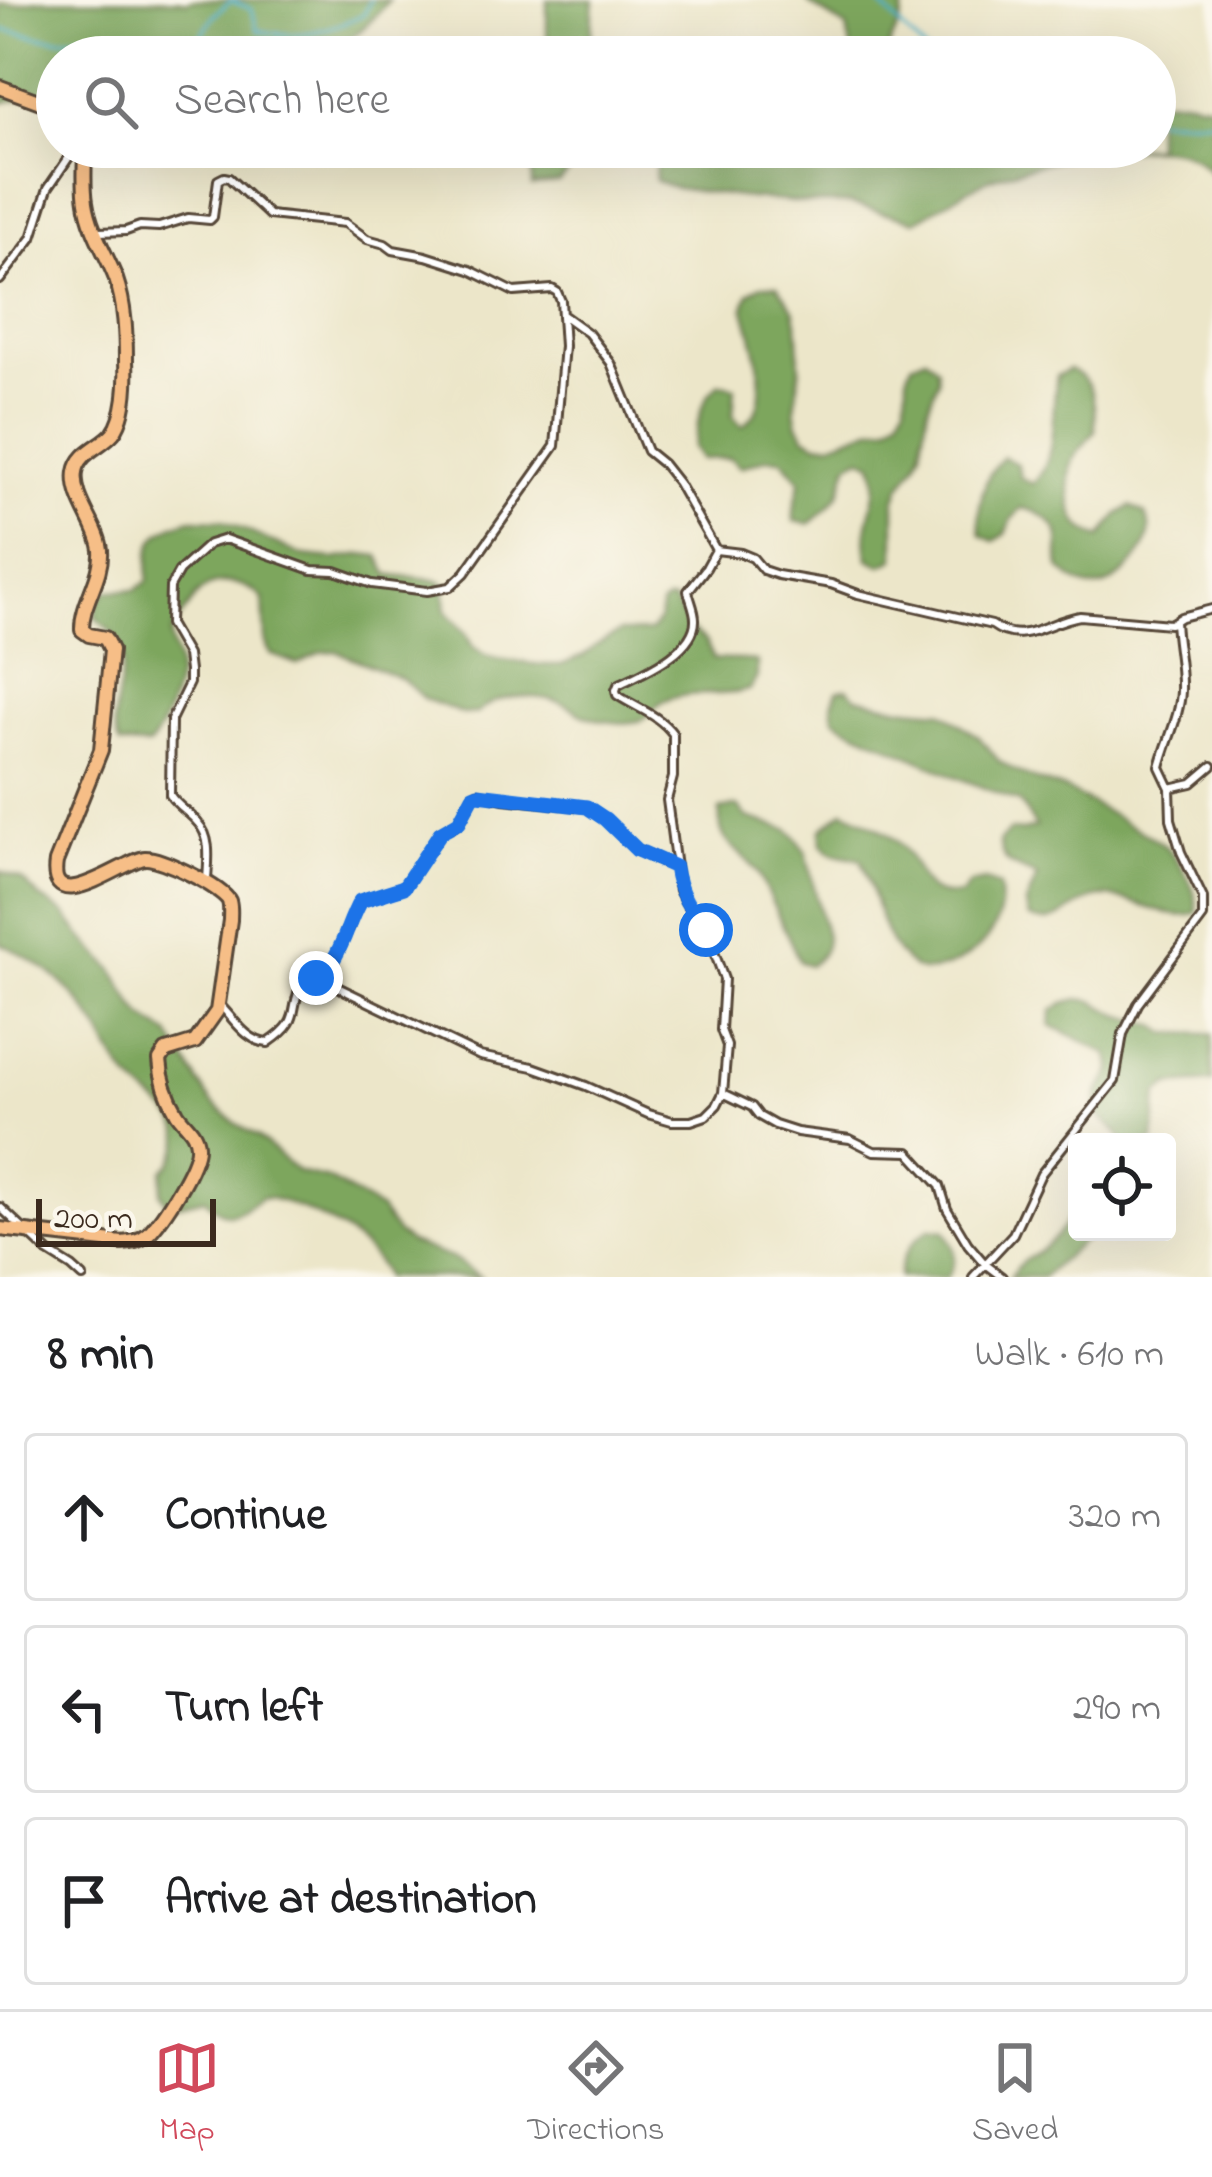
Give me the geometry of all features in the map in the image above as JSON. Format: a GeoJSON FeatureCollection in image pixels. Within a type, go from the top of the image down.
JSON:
{"type":"FeatureCollection","features":[{"type":"Feature","properties":{"kind":"main road"},"geometry":{"type":"LineString","coordinates":[[0,87],[36,100]]}},
{"type":"Feature","properties":{"kind":"main road"},"geometry":{"type":"LineString","coordinates":[[0,1229],[122,1243],[149,1233],[197,1153],[195,1134],[179,1116],[163,1080],[161,1056],[195,1042],[220,1004],[230,908],[224,895],[206,883],[146,858],[82,886],[60,884],[55,875],[101,750],[111,650],[105,638],[85,634],[81,625],[101,552],[76,487],[76,472],[84,456],[114,432],[127,364],[121,295],[94,233],[82,168]]}},
{"type":"Feature","properties":{"kind":"street"},"geometry":{"type":"LineString","coordinates":[[0,280],[32,238],[48,188],[64,168]]}},
{"type":"Feature","properties":{"kind":"street"},"geometry":{"type":"LineString","coordinates":[[94,233],[159,227],[188,218],[210,220],[218,180],[224,176],[269,215],[345,223],[393,250],[470,270],[514,292],[552,289],[563,314],[555,446],[465,573],[450,587],[427,591],[372,584],[335,571],[283,562],[225,539],[209,544],[170,586],[169,625],[187,655],[189,671],[189,683],[170,729],[170,795],[206,834],[206,883]]}},
{"type":"Feature","properties":{"kind":"street"},"geometry":{"type":"LineString","coordinates":[[563,314],[588,333],[611,363],[647,451],[679,483],[716,550]]}},
{"type":"Feature","properties":{"kind":"street"},"geometry":{"type":"LineString","coordinates":[[716,550],[741,553],[778,575],[992,625],[1017,636],[1080,616],[1163,624],[1212,609]]}},
{"type":"Feature","properties":{"kind":"street"},"geometry":{"type":"LineString","coordinates":[[316,978],[480,1056],[533,1067],[660,1117],[692,1121],[717,1106],[723,1093],[727,1046],[721,1030],[724,979],[706,930],[679,890],[668,800],[673,734],[655,715],[627,702],[616,690],[686,644],[695,621],[688,591],[716,550]]}},
{"type":"Feature","properties":{"kind":"street"},"geometry":{"type":"LineString","coordinates":[[974,1277],[1013,1234],[1041,1174],[1115,1081],[1123,1034],[1138,1004],[1208,916],[1181,852],[1171,819],[1170,788],[1160,766],[1181,697],[1175,621]]}},
{"type":"Feature","properties":{"kind":"street"},"geometry":{"type":"LineString","coordinates":[[1170,788],[1192,783],[1212,766]]}},
{"type":"Feature","properties":{"kind":"street"},"geometry":{"type":"LineString","coordinates":[[220,1004],[257,1042],[268,1042],[291,1023],[298,987],[327,970],[335,958],[360,901],[404,887],[440,833],[459,822],[478,794],[587,807],[637,850],[675,867]]}},
{"type":"Feature","properties":{"kind":"street"},"geometry":{"type":"LineString","coordinates":[[723,1093],[775,1125],[796,1132],[850,1139],[879,1152],[909,1152],[940,1186],[956,1225],[1001,1277]]}},
{"type":"Feature","properties":{"kind":"street"},"geometry":{"type":"LineString","coordinates":[[0,1207],[83,1277]]}},
{"type":"Feature","properties":{"kind":"green space"},"geometry":{"type":"Polygon","coordinates":[[[39,0],[389,0],[353,36],[36,36],[36,96],[0,103],[0,4],[39,0]]]}},
{"type":"Feature","properties":{"kind":"green space"},"geometry":{"type":"Polygon","coordinates":[[[547,0],[594,0],[591,36],[547,36],[547,0]]]}},
{"type":"Feature","properties":{"kind":"green space"},"geometry":{"type":"Polygon","coordinates":[[[808,0],[904,0],[894,36],[849,36],[847,28],[808,0]]]}},
{"type":"Feature","properties":{"kind":"green space"},"geometry":{"type":"Polygon","coordinates":[[[1176,99],[1212,104],[1212,174],[1191,155],[1176,151],[1176,99]]]}},
{"type":"Feature","properties":{"kind":"green space"},"geometry":{"type":"Polygon","coordinates":[[[531,168],[573,168],[559,182],[532,186],[531,168]]]}},
{"type":"Feature","properties":{"kind":"green space"},"geometry":{"type":"Polygon","coordinates":[[[656,168],[1025,168],[989,179],[915,221],[849,203],[740,197],[656,181],[656,168]]]}},
{"type":"Feature","properties":{"kind":"green space"},"geometry":{"type":"Polygon","coordinates":[[[762,285],[777,285],[794,309],[800,369],[795,409],[805,436],[817,443],[832,443],[889,425],[906,403],[912,363],[926,357],[937,367],[921,451],[895,502],[895,559],[882,565],[869,559],[867,546],[876,486],[873,463],[861,457],[849,463],[839,494],[809,524],[794,521],[800,480],[782,459],[768,458],[740,467],[730,458],[700,459],[693,447],[704,404],[720,383],[735,387],[733,416],[742,426],[753,416],[760,371],[744,307],[749,293],[762,285]]]}},
{"type":"Feature","properties":{"kind":"green space"},"geometry":{"type":"Polygon","coordinates":[[[1069,369],[1089,387],[1095,412],[1095,431],[1076,454],[1071,469],[1071,501],[1077,521],[1101,538],[1118,514],[1131,506],[1145,514],[1149,525],[1143,550],[1129,568],[1103,586],[1080,583],[1060,568],[1057,531],[1038,514],[1021,508],[1006,534],[994,541],[981,535],[980,503],[996,464],[1003,457],[1017,464],[1021,478],[1033,484],[1041,473],[1050,448],[1057,376],[1069,369]]]}},
{"type":"Feature","properties":{"kind":"green space"},"geometry":{"type":"Polygon","coordinates":[[[192,519],[222,520],[304,556],[379,556],[388,574],[444,583],[446,611],[472,646],[498,659],[561,665],[620,632],[650,632],[659,620],[661,606],[674,601],[714,659],[757,662],[757,677],[750,689],[677,697],[632,722],[602,720],[557,701],[526,697],[504,699],[478,713],[464,714],[424,699],[402,679],[336,651],[297,664],[270,654],[263,599],[251,589],[227,582],[199,593],[172,631],[177,678],[158,732],[148,746],[120,745],[114,719],[121,651],[114,635],[95,617],[97,603],[106,591],[135,590],[148,581],[155,539],[192,519]]]}},
{"type":"Feature","properties":{"kind":"green space"},"geometry":{"type":"Polygon","coordinates":[[[847,688],[857,697],[898,707],[942,711],[1012,769],[1067,790],[1156,840],[1188,879],[1197,913],[1176,915],[1105,897],[1084,902],[1049,921],[1028,917],[1026,904],[1037,877],[1008,862],[999,842],[1010,831],[1036,827],[1019,802],[846,726],[834,718],[832,704],[837,691],[847,688]]]}},
{"type":"Feature","properties":{"kind":"green space"},"geometry":{"type":"Polygon","coordinates":[[[734,806],[747,818],[789,830],[806,853],[826,937],[822,953],[810,965],[800,962],[758,873],[722,832],[720,810],[734,806]]]}},
{"type":"Feature","properties":{"kind":"green space"},"geometry":{"type":"Polygon","coordinates":[[[844,810],[895,839],[923,882],[936,893],[961,895],[969,884],[985,881],[999,886],[999,912],[981,945],[961,960],[931,971],[918,969],[902,957],[886,932],[861,859],[833,854],[822,844],[821,830],[844,810]]]}},
{"type":"Feature","properties":{"kind":"green space"},"geometry":{"type":"Polygon","coordinates":[[[0,871],[22,880],[64,913],[113,969],[135,1007],[170,1035],[211,1102],[234,1122],[298,1172],[328,1179],[380,1210],[410,1243],[452,1258],[480,1277],[385,1277],[351,1236],[277,1200],[262,1197],[233,1214],[205,1198],[176,1205],[166,1202],[161,1193],[163,1171],[180,1142],[175,1121],[127,1076],[67,987],[0,943],[0,871]]]}},
{"type":"Feature","properties":{"kind":"green space"},"geometry":{"type":"Polygon","coordinates":[[[1093,1001],[1167,1033],[1212,1034],[1212,1082],[1169,1085],[1158,1094],[1155,1133],[1118,1133],[1096,1113],[1111,1061],[1108,1054],[1051,1025],[1052,1011],[1064,1003],[1093,1001]]]}},
{"type":"Feature","properties":{"kind":"green space"},"geometry":{"type":"Polygon","coordinates":[[[1068,1220],[1068,1241],[1083,1241],[1042,1277],[1010,1277],[1024,1261],[1068,1220]]]}},
{"type":"Feature","properties":{"kind":"green space"},"geometry":{"type":"Polygon","coordinates":[[[930,1229],[945,1231],[951,1242],[951,1271],[947,1277],[899,1277],[908,1249],[930,1229]]]}},
{"type":"Feature","properties":{"kind":"waterway"},"geometry":{"type":"LineString","coordinates":[[201,36],[214,15],[231,1],[252,9],[257,30],[285,34],[312,32],[351,20],[364,14],[370,0]]}},
{"type":"Feature","properties":{"kind":"waterway"},"geometry":{"type":"LineString","coordinates":[[875,0],[910,36]]}},
{"type":"Feature","properties":{"kind":"waterway"},"geometry":{"type":"LineString","coordinates":[[0,29],[36,36]]}},
{"type":"Feature","properties":{"kind":"waterway"},"geometry":{"type":"LineString","coordinates":[[83,36],[120,36]]}},
{"type":"Feature","properties":{"kind":"waterway"},"geometry":{"type":"LineString","coordinates":[[1176,119],[1212,120]]}},
{"type":"Feature","properties":{"kind":"route"},"geometry":{"type":"LineString","coordinates":[[316,978],[335,958],[356,905],[408,884],[440,833],[459,822],[473,796],[482,793],[587,807],[637,850],[675,867],[679,890],[706,930]]}}]}
